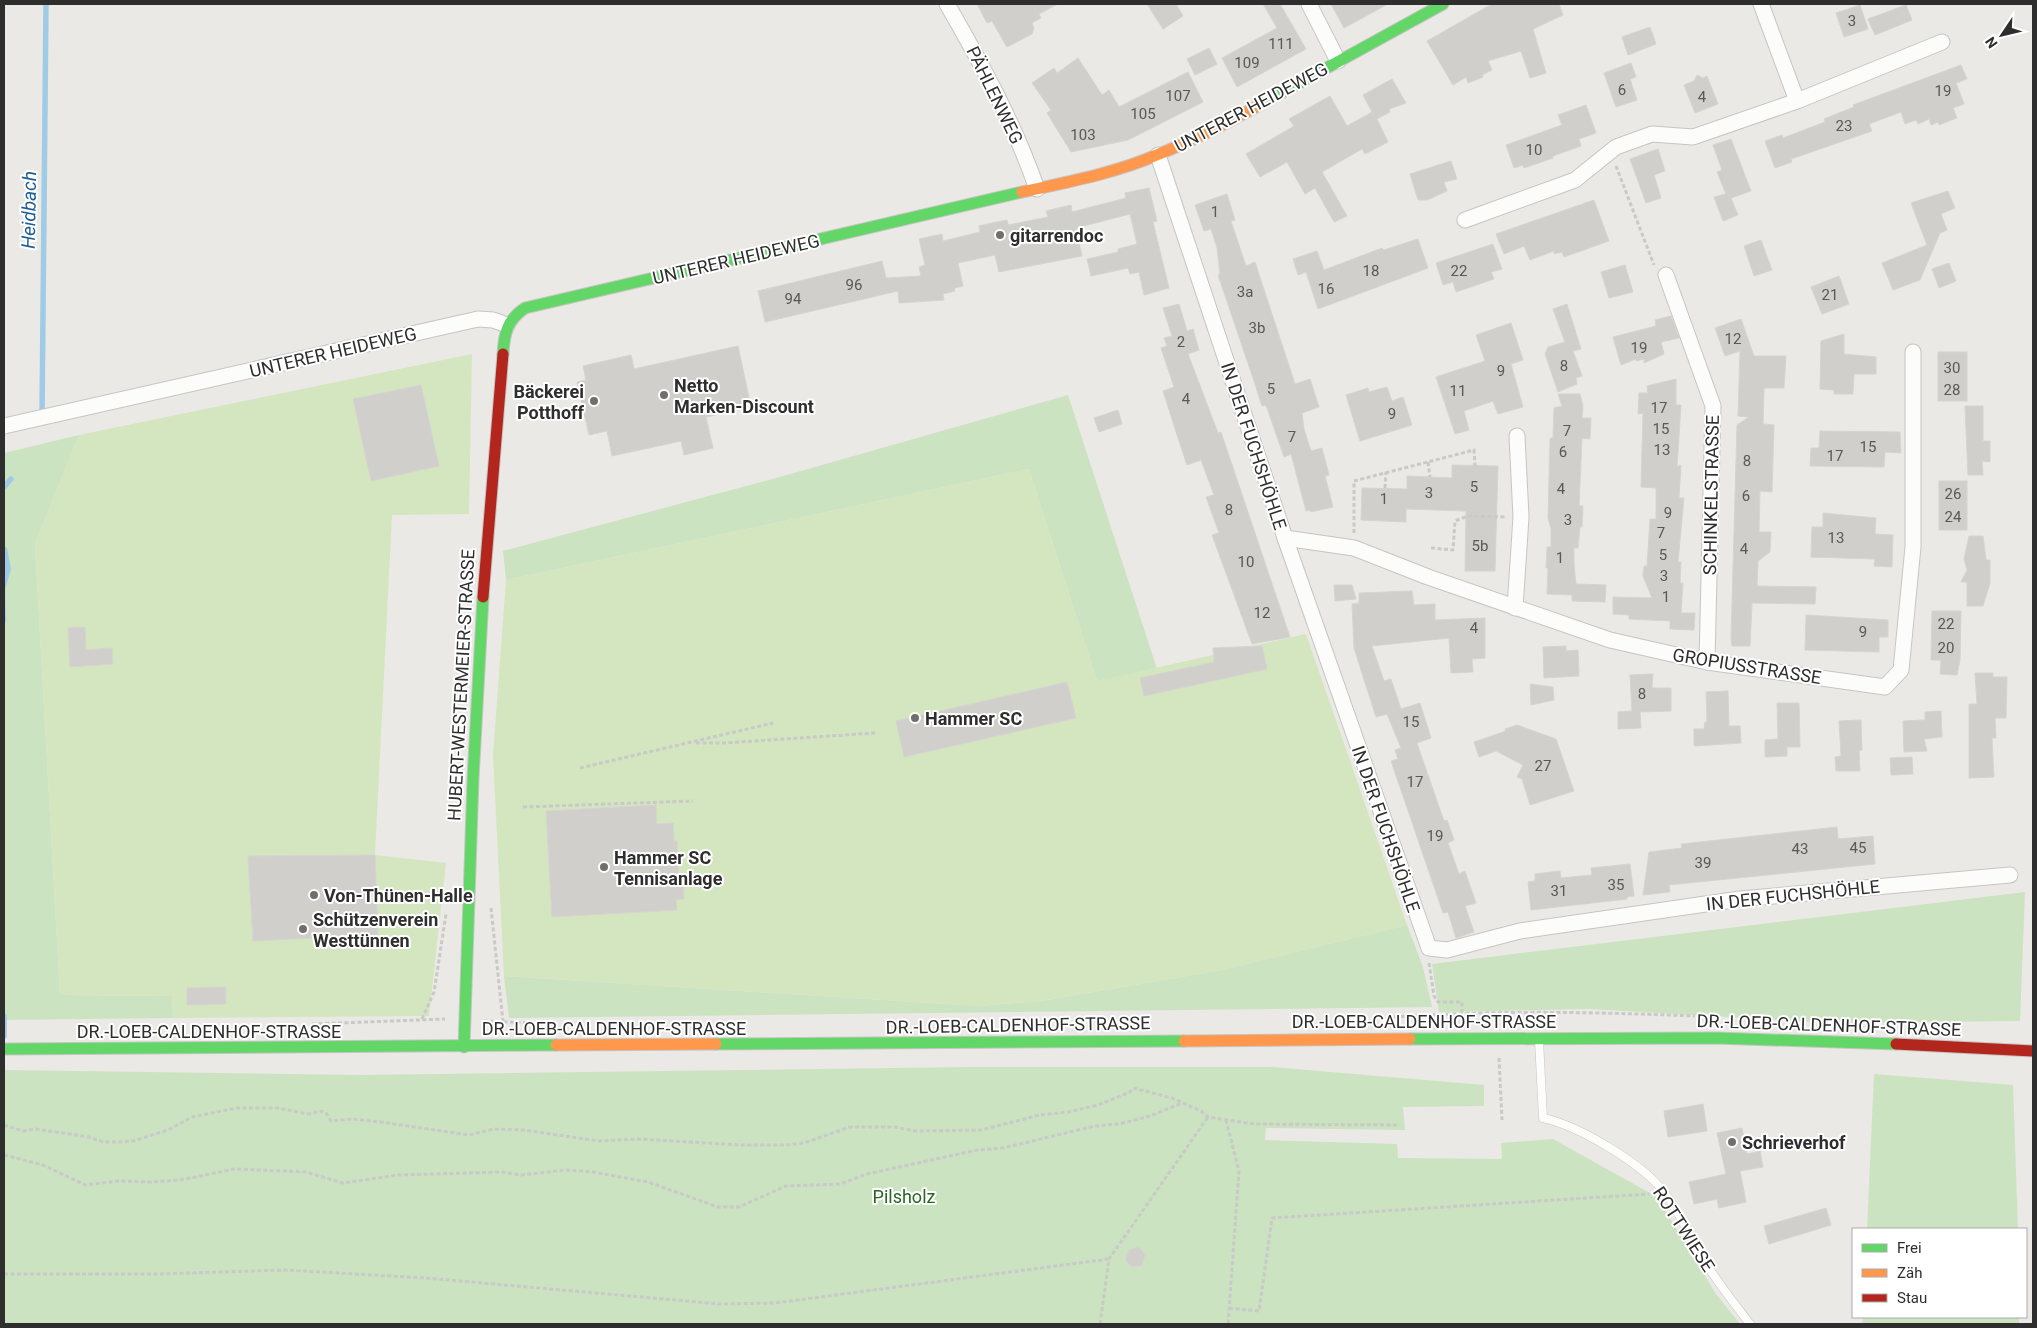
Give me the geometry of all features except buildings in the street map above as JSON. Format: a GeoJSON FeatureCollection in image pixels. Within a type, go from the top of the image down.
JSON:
{"type":"FeatureCollection","features":[{"type":"Feature","properties":{"kind":"main road","name":"UNTERER HEIDEWEG"},"geometry":{"type":"LineString","coordinates":[[506,325],[513,316],[525,308],[1092,176],[1158,154],[1227,123],[1443,4]]}},
{"type":"Feature","properties":{"kind":"main road","name":"HUBERT-WESTERMEIER-STRASSE"},"geometry":{"type":"LineString","coordinates":[[464,1047],[480,634],[494,447],[506,325]]}},
{"type":"Feature","properties":{"kind":"main road","name":"DR.-LOEB-CALDENHOF-STRASSE"},"geometry":{"type":"LineString","coordinates":[[7,1049],[1539,1038],[1746,1039],[1970,1046],[2033,1051]]}},
{"type":"Feature","properties":{"kind":"street","name":"PÄHLENWEG"},"geometry":{"type":"LineString","coordinates":[[947,4],[977,56],[1028,164],[1037,189]]}},
{"type":"Feature","properties":{"kind":"street"},"geometry":{"type":"LineString","coordinates":[[1309,4],[1338,61]]}},
{"type":"Feature","properties":{"kind":"street"},"geometry":{"type":"LineString","coordinates":[[1762,4],[1797,100]]}},
{"type":"Feature","properties":{"kind":"street"},"geometry":{"type":"LineString","coordinates":[[1465,220],[1575,180],[1611,151],[1652,134],[1693,137],[1797,100],[1942,42]]}},
{"type":"Feature","properties":{"kind":"street","name":"IN DER FUCHSHÖHLE"},"geometry":{"type":"LineString","coordinates":[[1158,154],[1285,538],[1429,948],[1447,950],[1520,931],[1740,899],[2010,875]]}},
{"type":"Feature","properties":{"kind":"street","name":"SCHINKELSTRASSE"},"geometry":{"type":"LineString","coordinates":[[1666,275],[1713,406],[1707,662]]}},
{"type":"Feature","properties":{"kind":"street","name":"UNTERER HEIDEWEG"},"geometry":{"type":"LineString","coordinates":[[4,426],[478,319],[493,320],[506,325]]}},
{"type":"Feature","properties":{"kind":"street","name":"GROPIUSSTRASSE"},"geometry":{"type":"LineString","coordinates":[[1285,538],[1354,548],[1515,608],[1610,640],[1707,662],[1885,687],[1901,670],[1913,547],[1913,352]]}},
{"type":"Feature","properties":{"kind":"street"},"geometry":{"type":"LineString","coordinates":[[1515,608],[1521,517],[1518,436]]}},
{"type":"Feature","properties":{"kind":"lane","name":"ROTTWIESE"},"geometry":{"type":"LineString","coordinates":[[1539,1038],[1543,1118],[1567,1124],[1640,1168],[1665,1193],[1704,1261],[1750,1324]]}},
{"type":"Feature","properties":{"kind":"path"},"geometry":{"type":"LineString","coordinates":[[1611,151],[1653,264],[1666,275]]}},
{"type":"Feature","properties":{"kind":"path"},"geometry":{"type":"LineString","coordinates":[[1354,548],[1354,480],[1474,450],[1475,466]]}},
{"type":"Feature","properties":{"kind":"path"},"geometry":{"type":"LineString","coordinates":[[1428,462],[1430,477]]}},
{"type":"Feature","properties":{"kind":"path"},"geometry":{"type":"LineString","coordinates":[[1386,472],[1386,488]]}},
{"type":"Feature","properties":{"kind":"path"},"geometry":{"type":"LineString","coordinates":[[1431,548],[1453,550],[1455,521],[1468,516],[1521,517]]}},
{"type":"Feature","properties":{"kind":"path"},"geometry":{"type":"LineString","coordinates":[[580,768],[773,723]]}},
{"type":"Feature","properties":{"kind":"path"},"geometry":{"type":"LineString","coordinates":[[690,743],[724,743],[875,733]]}},
{"type":"Feature","properties":{"kind":"path"},"geometry":{"type":"LineString","coordinates":[[523,807],[693,800]]}},
{"type":"Feature","properties":{"kind":"path"},"geometry":{"type":"LineString","coordinates":[[491,901],[503,1022]]}},
{"type":"Feature","properties":{"kind":"path"},"geometry":{"type":"LineString","coordinates":[[1429,948],[1429,968],[1434,996],[1438,1002],[1462,1002],[1462,1012],[1497,1013],[1502,1120]]}},
{"type":"Feature","properties":{"kind":"path"},"geometry":{"type":"LineString","coordinates":[[4,1126],[23,1130],[36,1129],[76,1134],[103,1142],[132,1141],[168,1130],[192,1117],[216,1110],[277,1108],[308,1114],[322,1111],[335,1122],[352,1120],[389,1122],[469,1135],[494,1129],[524,1130],[598,1141],[638,1139],[742,1145],[786,1145],[804,1143],[850,1127],[895,1127],[916,1131],[981,1130],[1040,1115],[1068,1112],[1098,1105],[1130,1092],[1132,1088],[1172,1098],[1201,1111],[1208,1118],[1254,1124],[1398,1125]]}},
{"type":"Feature","properties":{"kind":"path"},"geometry":{"type":"LineString","coordinates":[[4,1155],[43,1165],[85,1185],[118,1181],[150,1182],[180,1180],[235,1169],[306,1172],[343,1183],[398,1175],[502,1172],[521,1175],[566,1170],[593,1172],[648,1182],[718,1207],[739,1207],[786,1186],[840,1184],[867,1174],[978,1150],[1003,1148],[1095,1126],[1119,1124],[1150,1116],[1182,1103]]}},
{"type":"Feature","properties":{"kind":"path"},"geometry":{"type":"LineString","coordinates":[[1100,1324],[1109,1259],[1208,1118]]}},
{"type":"Feature","properties":{"kind":"path"},"geometry":{"type":"LineString","coordinates":[[1226,1120],[1239,1171],[1228,1324]]}},
{"type":"Feature","properties":{"kind":"path"},"geometry":{"type":"LineString","coordinates":[[1229,1308],[1259,1311],[1272,1218],[1665,1193]]}},
{"type":"Feature","properties":{"kind":"path"},"geometry":{"type":"LineString","coordinates":[[4,1274],[157,1274],[285,1270],[426,1278],[720,1304],[775,1303],[1109,1259]]}},
{"type":"Feature","properties":{"kind":"green space"},"geometry":{"type":"Polygon","coordinates":[[[472,354],[469,514],[392,515],[375,855],[446,863],[429,1016],[173,1018],[172,996],[60,995],[35,544],[79,435],[472,354]]]}},
{"type":"Feature","properties":{"kind":"green space"},"geometry":{"type":"Polygon","coordinates":[[[1068,395],[1157,669],[1097,681],[1029,469],[506,580],[503,551],[787,475],[1068,395]]]}},
{"type":"Feature","properties":{"kind":"green space"},"geometry":{"type":"Polygon","coordinates":[[[79,435],[35,544],[60,995],[172,996],[173,1018],[4,1020],[4,453],[79,435]]]}},
{"type":"Feature","properties":{"kind":"green space","name":"Hammer SC"},"geometry":{"type":"Polygon","coordinates":[[[1029,469],[1097,681],[1306,634],[1407,925],[1222,970],[1041,1001],[978,1006],[504,976],[493,755],[506,580],[1029,469]]]}},
{"type":"Feature","properties":{"kind":"green space"},"geometry":{"type":"Polygon","coordinates":[[[2025,892],[2020,1021],[1833,1023],[1589,1009],[1439,1012],[1432,964],[2025,892]]]}},
{"type":"Feature","properties":{"kind":"green space"},"geometry":{"type":"Polygon","coordinates":[[[1407,925],[1423,967],[1432,1007],[509,1018],[504,976],[978,1006],[1041,1001],[1222,970],[1407,925]]]}},
{"type":"Feature","properties":{"kind":"green space","name":"Pilsholz"},"geometry":{"type":"Polygon","coordinates":[[[968,1067],[1272,1067],[1484,1085],[1484,1106],[1403,1107],[1405,1130],[1266,1128],[1265,1140],[1397,1144],[1398,1158],[1502,1159],[1501,1143],[1553,1139],[1657,1197],[1716,1294],[1740,1324],[4,1324],[4,1070],[360,1075],[968,1067]]]}},
{"type":"Feature","properties":{"kind":"green space"},"geometry":{"type":"Polygon","coordinates":[[[1874,1074],[2013,1085],[2018,1228],[1867,1228],[1874,1074]]]}},
{"type":"Feature","properties":{"kind":"green space"},"geometry":{"type":"Polygon","coordinates":[[[1863,1318],[2019,1318],[2019,1324],[1862,1324],[1863,1318]]]}},
{"type":"Feature","properties":{"kind":"water"},"geometry":{"type":"Polygon","coordinates":[[[4,546],[7,548],[11,569],[5,590],[6,621],[4,627],[4,546]]]}},
{"type":"Feature","properties":{"kind":"waterway","name":"Heidbach"},"geometry":{"type":"LineString","coordinates":[[42,417],[46,4]]}},
{"type":"Feature","properties":{"kind":"waterway","name":"Heidbach"},"geometry":{"type":"LineString","coordinates":[[4,487],[11,479]]}},
{"type":"Feature","properties":{"kind":"waterway","name":"Heidbach"},"geometry":{"type":"LineString","coordinates":[[4,1016],[4,1036]]}},
{"type":"Feature","properties":{"kind":"traffic: fast"},"geometry":{"type":"LineString","coordinates":[[1263,103],[1443,4]]}},
{"type":"Feature","properties":{"kind":"traffic: fast"},"geometry":{"type":"LineString","coordinates":[[503,354],[504,340],[510,323],[525,308],[1022,192]]}},
{"type":"Feature","properties":{"kind":"traffic: fast"},"geometry":{"type":"LineString","coordinates":[[464,1047],[473,779],[483,597]]}},
{"type":"Feature","properties":{"kind":"traffic: fast"},"geometry":{"type":"LineString","coordinates":[[1410,1039],[1716,1038],[1896,1044]]}},
{"type":"Feature","properties":{"kind":"traffic: fast"},"geometry":{"type":"LineString","coordinates":[[716,1044],[1184,1041]]}},
{"type":"Feature","properties":{"kind":"traffic: fast"},"geometry":{"type":"LineString","coordinates":[[4,1049],[556,1045]]}},
{"type":"Feature","properties":{"kind":"traffic: slow"},"geometry":{"type":"LineString","coordinates":[[1022,192],[1092,176],[1143,161],[1199,137],[1263,103]]}},
{"type":"Feature","properties":{"kind":"traffic: slow"},"geometry":{"type":"LineString","coordinates":[[1184,1041],[1410,1039]]}},
{"type":"Feature","properties":{"kind":"traffic: slow"},"geometry":{"type":"LineString","coordinates":[[556,1045],[716,1044]]}},
{"type":"Feature","properties":{"kind":"traffic: jam"},"geometry":{"type":"LineString","coordinates":[[483,597],[503,354]]}},
{"type":"Feature","properties":{"kind":"traffic: jam"},"geometry":{"type":"LineString","coordinates":[[1896,1044],[2033,1051]]}},
{"type":"Feature","properties":{"kind":"place","name":"gitarrendoc"},"geometry":{"type":"Point","coordinates":[1000,235]}},
{"type":"Feature","properties":{"kind":"place","name":"Netto Marken-Discount"},"geometry":{"type":"Point","coordinates":[664,395]}},
{"type":"Feature","properties":{"kind":"place","name":"Bäckerei Potthoff"},"geometry":{"type":"Point","coordinates":[594,401]}},
{"type":"Feature","properties":{"kind":"place","name":"Hammer SC"},"geometry":{"type":"Point","coordinates":[915,718]}},
{"type":"Feature","properties":{"kind":"place","name":"Hammer SC Tennisanlage"},"geometry":{"type":"Point","coordinates":[604,867]}},
{"type":"Feature","properties":{"kind":"place","name":"Von-Thünen-Halle"},"geometry":{"type":"Point","coordinates":[314,895]}},
{"type":"Feature","properties":{"kind":"place","name":"Schützenverein Westtünnen"},"geometry":{"type":"Point","coordinates":[303,929]}},
{"type":"Feature","properties":{"kind":"place","name":"Schrieverhof"},"geometry":{"type":"Point","coordinates":[1732,1142]}}]}
